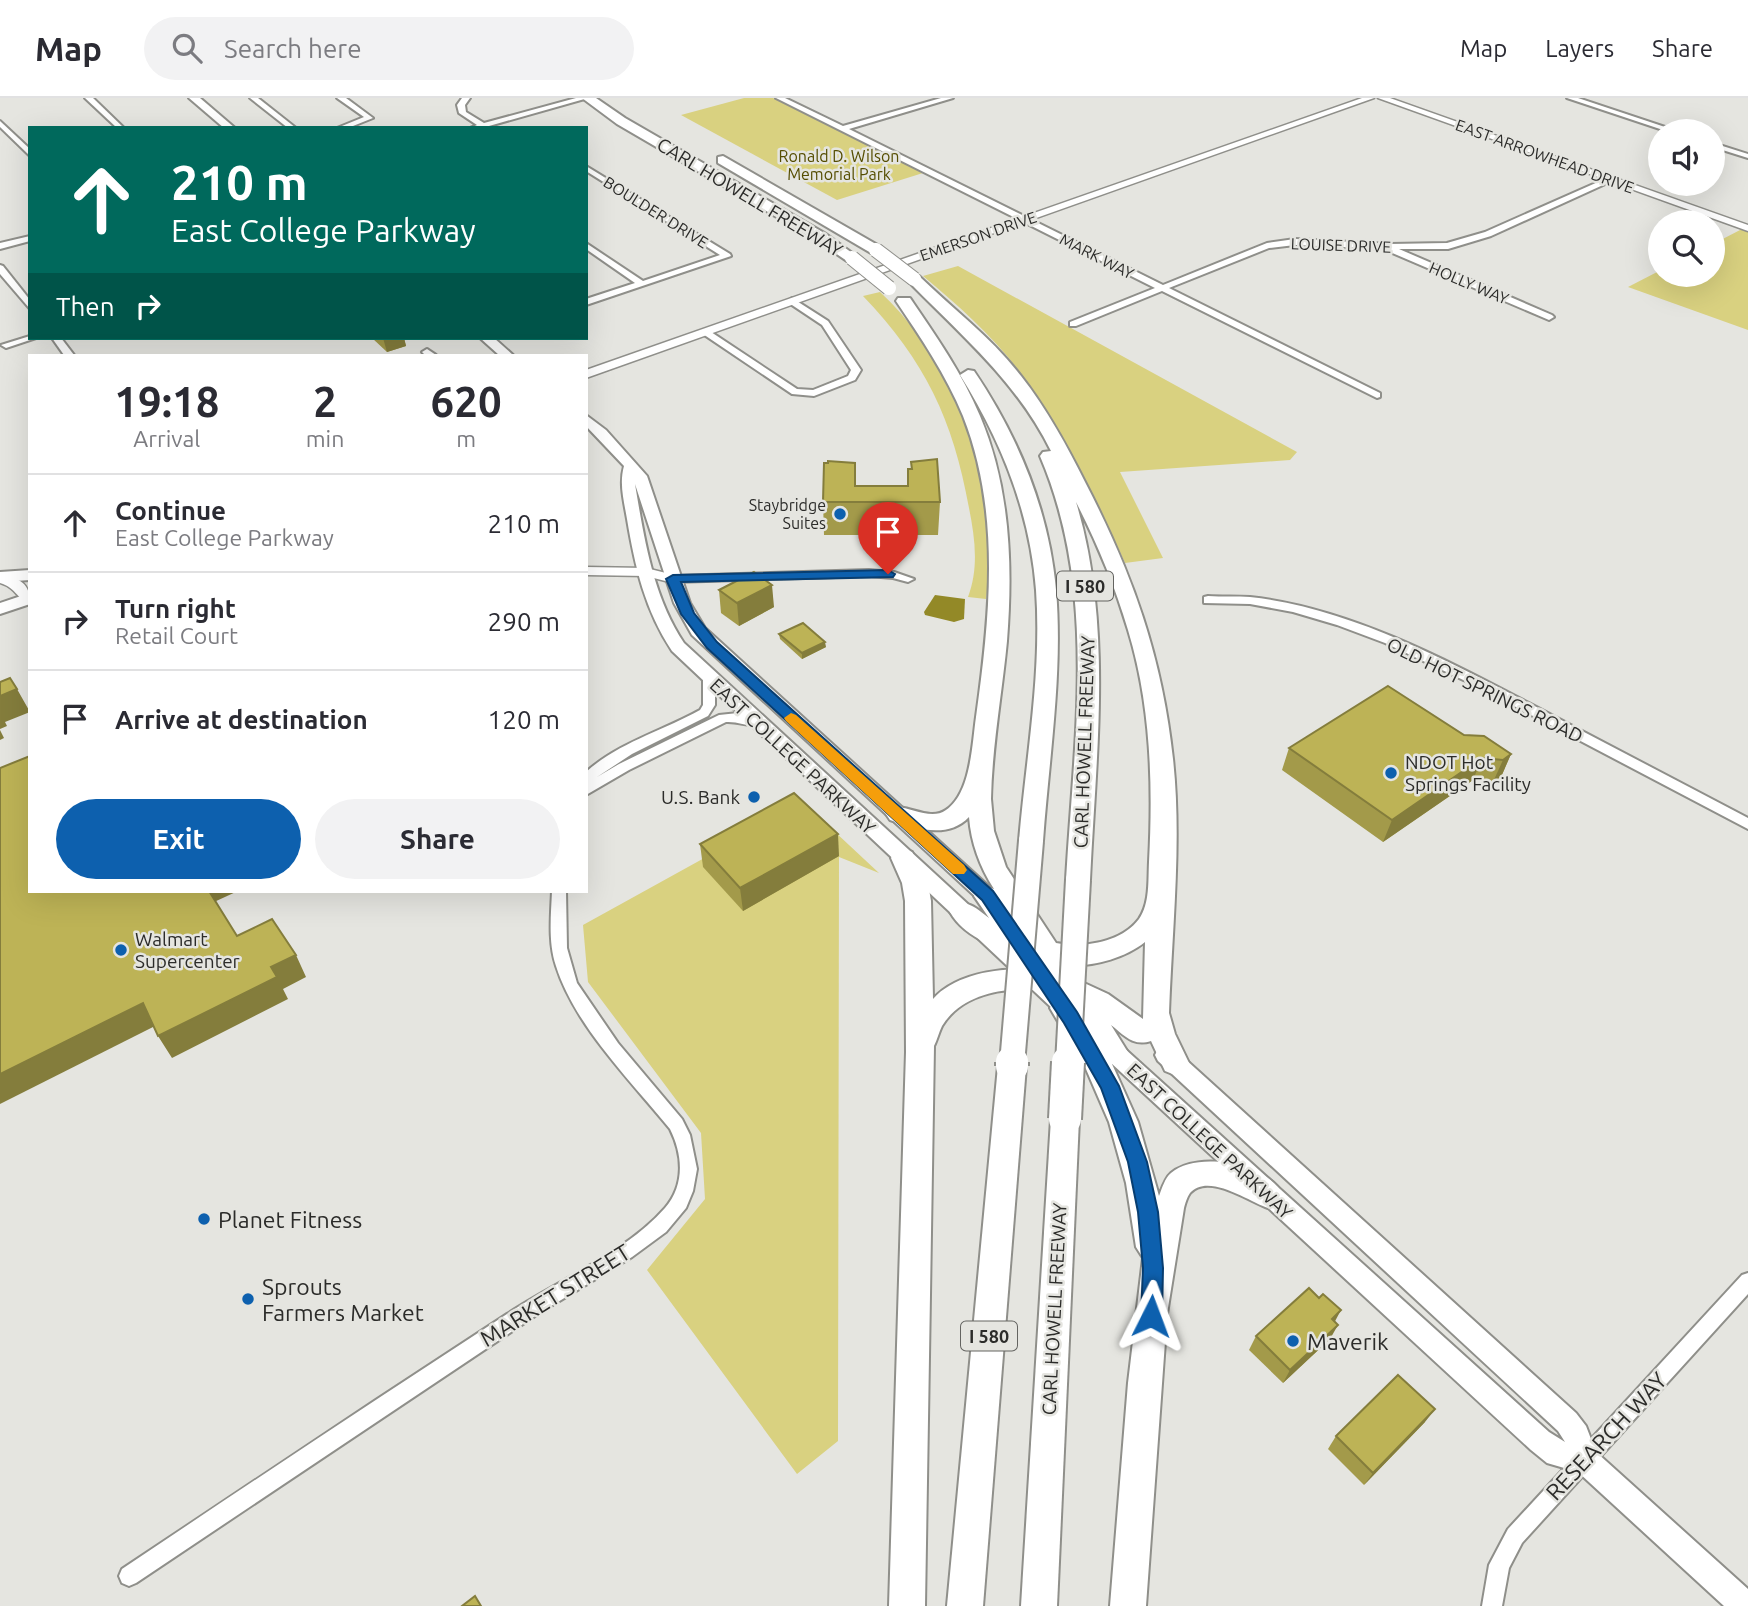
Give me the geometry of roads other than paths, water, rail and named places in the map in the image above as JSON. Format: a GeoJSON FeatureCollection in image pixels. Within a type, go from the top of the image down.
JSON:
{"type":"FeatureCollection","features":[{"type":"Feature","properties":{"kind":"highway","name":"CARL HOWELL FREEWAY"},"geometry":{"type":"LineString","coordinates":[[589,100],[821,237],[852,258],[897,295],[944,344],[981,394],[1017,468],[1035,525],[1047,620],[1031,841],[965,1606]]}},
{"type":"Feature","properties":{"kind":"highway","name":"CARL HOWELL FREEWAY"},"geometry":{"type":"LineString","coordinates":[[709,153],[876,250],[914,279],[961,323],[1010,385],[1041,441],[1053,466],[1070,516],[1084,576],[1090,652],[1039,1606]]}},
{"type":"Feature","properties":{"kind":"highway"},"geometry":{"type":"LineString","coordinates":[[897,295],[931,337],[961,389],[983,444],[993,489],[999,529],[1001,593],[980,771],[982,831],[991,862],[1055,989],[1102,1072],[1130,1137],[1148,1212],[1153,1290]]}},
{"type":"Feature","properties":{"kind":"highway"},"geometry":{"type":"LineString","coordinates":[[961,323],[1014,378],[1051,431],[1087,501],[1122,580],[1147,664],[1159,737],[1163,813],[1155,1013],[1161,1034],[1175,1063]]}},
{"type":"Feature","properties":{"kind":"highway"},"geometry":{"type":"LineString","coordinates":[[898,814],[929,822],[956,817],[966,807],[980,771]]}},
{"type":"Feature","properties":{"kind":"highway"},"geometry":{"type":"LineString","coordinates":[[903,858],[912,876],[918,901],[920,1052],[907,1606]]}},
{"type":"Feature","properties":{"kind":"highway"},"geometry":{"type":"LineString","coordinates":[[987,895],[1035,948]]}},
{"type":"Feature","properties":{"kind":"highway"},"geometry":{"type":"LineString","coordinates":[[963,912],[989,932],[1035,948],[1071,956],[1093,955],[1116,948],[1143,931],[1153,918],[1158,901]]}},
{"type":"Feature","properties":{"kind":"highway"},"geometry":{"type":"LineString","coordinates":[[920,1052],[925,1030],[937,1010],[969,989],[990,982],[1016,980],[1055,989],[1103,1005],[1142,1033]]}},
{"type":"Feature","properties":{"kind":"highway"},"geometry":{"type":"LineString","coordinates":[[1055,989],[1115,1054]]}},
{"type":"Feature","properties":{"kind":"highway"},"geometry":{"type":"LineString","coordinates":[[1128,1606],[1153,1290],[1167,1210],[1180,1184],[1198,1174],[1222,1175],[1245,1181],[1268,1195]]}},
{"type":"Feature","properties":{"kind":"main road"},"geometry":{"type":"LineString","coordinates":[[194,98],[228,126]]}},
{"type":"Feature","properties":{"kind":"main road"},"geometry":{"type":"LineString","coordinates":[[488,340],[506,354]]}},
{"type":"Feature","properties":{"kind":"main road","name":"EAST COLLEGE PARKWAY"},"geometry":{"type":"LineString","coordinates":[[589,423],[614,443],[642,480],[682,603],[704,637],[987,895]]}},
{"type":"Feature","properties":{"kind":"main road","name":"EAST COLLEGE PARKWAY"},"geometry":{"type":"LineString","coordinates":[[630,467],[628,485],[652,601],[664,628],[684,654],[903,858],[1055,989]]}},
{"type":"Feature","properties":{"kind":"main road"},"geometry":{"type":"LineString","coordinates":[[0,578],[28,575]]}},
{"type":"Feature","properties":{"kind":"main road"},"geometry":{"type":"LineString","coordinates":[[0,609],[28,599]]}},
{"type":"Feature","properties":{"kind":"main road","name":"EAST COLLEGE PARKWAY"},"geometry":{"type":"LineString","coordinates":[[1035,948],[1142,1033],[1567,1422],[1577,1435],[1584,1460]]}},
{"type":"Feature","properties":{"kind":"main road","name":"EAST COLLEGE PARKWAY"},"geometry":{"type":"LineString","coordinates":[[1115,1054],[1540,1441],[1558,1453],[1584,1460],[1745,1606]]}},
{"type":"Feature","properties":{"kind":"street"},"geometry":{"type":"LineString","coordinates":[[89,98],[119,126]]}},
{"type":"Feature","properties":{"kind":"street"},"geometry":{"type":"LineString","coordinates":[[254,98],[290,126]]}},
{"type":"Feature","properties":{"kind":"street"},"geometry":{"type":"LineString","coordinates":[[341,98],[369,118],[346,126]]}},
{"type":"Feature","properties":{"kind":"street"},"geometry":{"type":"LineString","coordinates":[[466,98],[461,106],[464,113],[482,125]]}},
{"type":"Feature","properties":{"kind":"street","name":"MARK WAY"},"geometry":{"type":"LineString","coordinates":[[780,98],[1377,395]]}},
{"type":"Feature","properties":{"kind":"street"},"geometry":{"type":"LineString","coordinates":[[842,129],[949,98]]}},
{"type":"Feature","properties":{"kind":"street","name":"EMERSON DRIVE"},"geometry":{"type":"LineString","coordinates":[[588,373],[1370,98]]}},
{"type":"Feature","properties":{"kind":"street","name":"EAST ARROWHEAD DRIVE"},"geometry":{"type":"LineString","coordinates":[[1382,98],[1748,229]]}},
{"type":"Feature","properties":{"kind":"street"},"geometry":{"type":"LineString","coordinates":[[1571,98],[1648,123]]}},
{"type":"Feature","properties":{"kind":"street"},"geometry":{"type":"LineString","coordinates":[[479,126],[589,100]]}},
{"type":"Feature","properties":{"kind":"street"},"geometry":{"type":"LineString","coordinates":[[0,123],[28,153]]}},
{"type":"Feature","properties":{"kind":"street"},"geometry":{"type":"LineString","coordinates":[[1725,149],[1748,156]]}},
{"type":"Feature","properties":{"kind":"street","name":"BOULDER DRIVE"},"geometry":{"type":"LineString","coordinates":[[588,169],[727,256],[642,284]]}},
{"type":"Feature","properties":{"kind":"street","name":"LOUISE DRIVE"},"geometry":{"type":"LineString","coordinates":[[1073,324],[1159,287],[1267,246],[1305,243],[1435,247],[1466,242],[1610,180]]}},
{"type":"Feature","properties":{"kind":"street"},"geometry":{"type":"LineString","coordinates":[[0,246],[28,239]]}},
{"type":"Feature","properties":{"kind":"street"},"geometry":{"type":"LineString","coordinates":[[588,247],[642,284]]}},
{"type":"Feature","properties":{"kind":"street","name":"HOLLY WAY"},"geometry":{"type":"LineString","coordinates":[[1390,247],[1549,317]]}},
{"type":"Feature","properties":{"kind":"street"},"geometry":{"type":"LineString","coordinates":[[0,268],[28,304]]}},
{"type":"Feature","properties":{"kind":"street"},"geometry":{"type":"LineString","coordinates":[[588,301],[642,284]]}},
{"type":"Feature","properties":{"kind":"street"},"geometry":{"type":"LineString","coordinates":[[6,292],[16,289]]}},
{"type":"Feature","properties":{"kind":"street"},"geometry":{"type":"LineString","coordinates":[[705,332],[795,392],[818,392],[854,377],[856,370],[825,323],[792,301]]}},
{"type":"Feature","properties":{"kind":"street"},"geometry":{"type":"LineString","coordinates":[[6,345],[28,339]]}},
{"type":"Feature","properties":{"kind":"street"},"geometry":{"type":"LineString","coordinates":[[58,340],[68,354]]}},
{"type":"Feature","properties":{"kind":"street"},"geometry":{"type":"LineString","coordinates":[[588,571],[673,579],[869,573],[908,579]]}},
{"type":"Feature","properties":{"kind":"street"},"geometry":{"type":"LineString","coordinates":[[588,581],[647,577]]}},
{"type":"Feature","properties":{"kind":"street"},"geometry":{"type":"LineString","coordinates":[[0,578],[18,584],[28,598]]}},
{"type":"Feature","properties":{"kind":"street","name":"OLD HOT SPRINGS ROAD"},"geometry":{"type":"LineString","coordinates":[[1208,600],[1241,598],[1278,606],[1331,621],[1411,651],[1477,682],[1748,824]]}},
{"type":"Feature","properties":{"kind":"street"},"geometry":{"type":"LineString","coordinates":[[589,784],[601,767],[704,713],[709,705],[709,677]]}},
{"type":"Feature","properties":{"kind":"street"},"geometry":{"type":"LineString","coordinates":[[589,784],[724,719],[738,717],[757,722]]}},
{"type":"Feature","properties":{"kind":"street","name":"MARKET STREET"},"geometry":{"type":"LineString","coordinates":[[129,1576],[536,1305],[642,1240],[674,1211],[690,1173],[689,1153],[676,1124],[575,995],[563,967],[558,940],[559,893]]}},
{"type":"Feature","properties":{"kind":"street","name":"RESEARCH WAY"},"geometry":{"type":"LineString","coordinates":[[1492,1606],[1497,1570],[1507,1547],[1748,1281]]}},
{"type":"Feature","properties":{"kind":"place","name":"Staybridge Suites"},"geometry":{"type":"Point","coordinates":[840,514]}},
{"type":"Feature","properties":{"kind":"place","name":"NDOT Hot Springs Facility"},"geometry":{"type":"Point","coordinates":[1391,773]}},
{"type":"Feature","properties":{"kind":"place","name":"U.S. Bank"},"geometry":{"type":"Point","coordinates":[754,797]}},
{"type":"Feature","properties":{"kind":"place","name":"Walmart Supercenter"},"geometry":{"type":"Point","coordinates":[121,950]}},
{"type":"Feature","properties":{"kind":"place","name":"Planet Fitness"},"geometry":{"type":"Point","coordinates":[204,1219]}},
{"type":"Feature","properties":{"kind":"place","name":"Sprouts Farmers Market"},"geometry":{"type":"Point","coordinates":[248,1299]}},
{"type":"Feature","properties":{"kind":"place","name":"Maverik"},"geometry":{"type":"Point","coordinates":[1293,1341]}},
{"type":"Feature","properties":{"kind":"park label","name":"Ronald D. Wilson Memorial Park"},"geometry":{"type":"Point","coordinates":[839,165]}}]}
